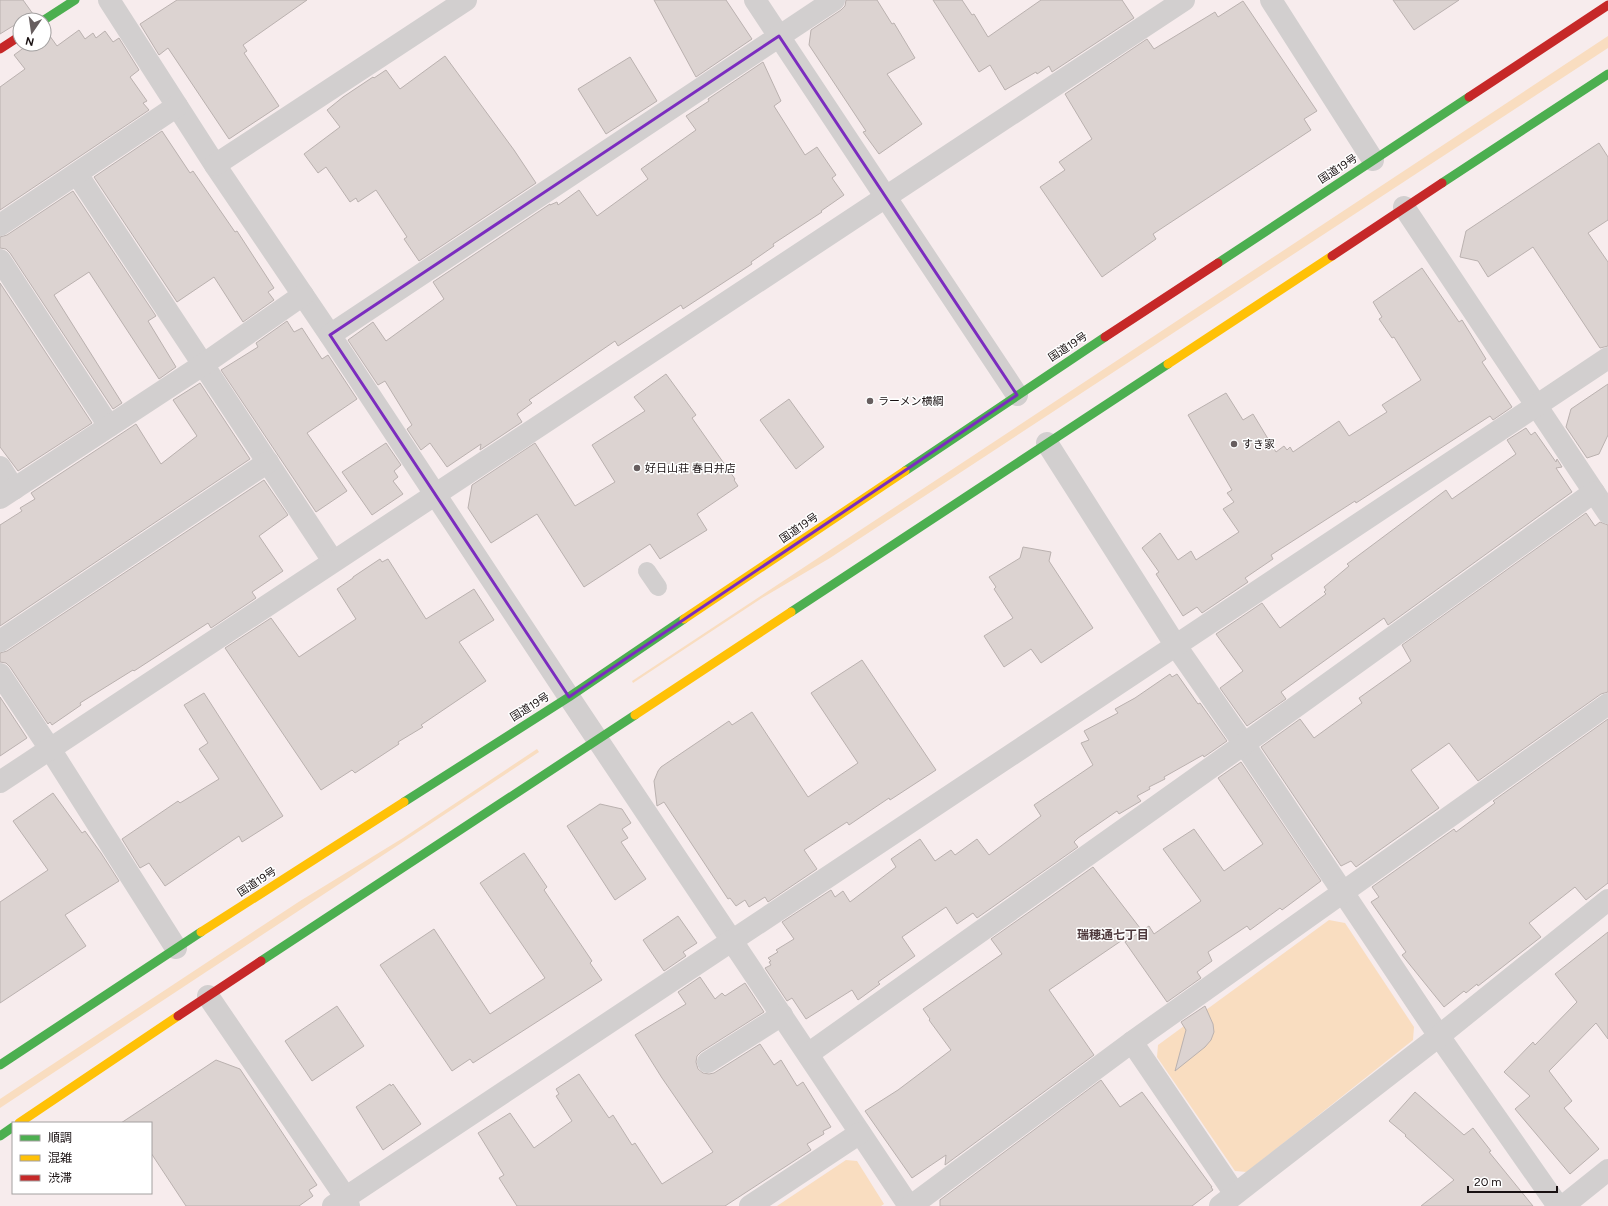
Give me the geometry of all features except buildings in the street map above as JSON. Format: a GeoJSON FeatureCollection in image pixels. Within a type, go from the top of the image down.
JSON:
{"type":"FeatureCollection","features":[{"type":"Feature","properties":{"kind":"main road"},"geometry":{"type":"LineString","coordinates":[[52,15],[75,0]]}},
{"type":"Feature","properties":{"kind":"main road","name":"国道19号"},"geometry":{"type":"LineString","coordinates":[[0,1065],[176,948],[569,697],[1018,395],[1608,5]]}},
{"type":"Feature","properties":{"kind":"main road"},"geometry":{"type":"LineString","coordinates":[[0,49],[12,41]]}},
{"type":"Feature","properties":{"kind":"main road"},"geometry":{"type":"LineString","coordinates":[[20,1122],[208,996],[1608,74]]}},
{"type":"Feature","properties":{"kind":"main road"},"geometry":{"type":"LineString","coordinates":[[0,1136],[12,1128]]}},
{"type":"Feature","properties":{"kind":"street"},"geometry":{"type":"LineString","coordinates":[[109,0],[215,165],[330,334],[569,697],[910,1206],[1132,1042],[1608,704]]}},
{"type":"Feature","properties":{"kind":"street"},"geometry":{"type":"LineString","coordinates":[[215,165],[466,0]]}},
{"type":"Feature","properties":{"kind":"street"},"geometry":{"type":"LineString","coordinates":[[755,0],[1018,395]]}},
{"type":"Feature","properties":{"kind":"street"},"geometry":{"type":"LineString","coordinates":[[330,334],[834,0]]}},
{"type":"Feature","properties":{"kind":"street"},"geometry":{"type":"LineString","coordinates":[[0,782],[1184,0]]}},
{"type":"Feature","properties":{"kind":"street"},"geometry":{"type":"LineString","coordinates":[[1271,0],[1373,160]]}},
{"type":"Feature","properties":{"kind":"street"},"geometry":{"type":"LineString","coordinates":[[0,225],[177,106]]}},
{"type":"Feature","properties":{"kind":"street"},"geometry":{"type":"LineString","coordinates":[[77,174],[334,561]]}},
{"type":"Feature","properties":{"kind":"street"},"geometry":{"type":"LineString","coordinates":[[1404,207],[1608,513]]}},
{"type":"Feature","properties":{"kind":"street"},"geometry":{"type":"LineString","coordinates":[[0,260],[108,426]]}},
{"type":"Feature","properties":{"kind":"street"},"geometry":{"type":"LineString","coordinates":[[0,467],[7,494],[204,364],[303,295]]}},
{"type":"Feature","properties":{"kind":"street"},"geometry":{"type":"LineString","coordinates":[[208,996],[343,1203],[1608,358]]}},
{"type":"Feature","properties":{"kind":"street"},"geometry":{"type":"LineString","coordinates":[[1047,443],[1176,646],[1244,744],[1342,894],[1558,1206]]}},
{"type":"Feature","properties":{"kind":"street"},"geometry":{"type":"LineString","coordinates":[[0,641],[268,462]]}},
{"type":"Feature","properties":{"kind":"street"},"geometry":{"type":"LineString","coordinates":[[808,1054],[1244,744],[1594,492]]}},
{"type":"Feature","properties":{"kind":"street"},"geometry":{"type":"LineString","coordinates":[[0,674],[50,749],[176,948]]}},
{"type":"Feature","properties":{"kind":"street"},"geometry":{"type":"LineString","coordinates":[[1132,1042],[1228,1200],[1439,1036],[1608,900]]}},
{"type":"Feature","properties":{"kind":"street"},"geometry":{"type":"LineString","coordinates":[[708,1062],[782,1015]]}},
{"type":"Feature","properties":{"kind":"street"},"geometry":{"type":"LineString","coordinates":[[750,1206],[860,1133]]}},
{"type":"Feature","properties":{"kind":"street"},"geometry":{"type":"LineString","coordinates":[[1563,1206],[1608,1170]]}},
{"type":"Feature","properties":{"kind":"lane"},"geometry":{"type":"LineString","coordinates":[[647,571],[658,587]]}},
{"type":"Feature","properties":{"kind":"highlighted area"},"geometry":{"type":"Polygon","coordinates":[[[779,36],[1017,395],[569,697],[330,335],[779,36]]]}},
{"type":"Feature","properties":{"kind":"shaded area"},"geometry":{"type":"Polygon","coordinates":[[[1608,36],[1608,48],[830,558],[762,598],[633,683],[632,681],[1608,36]]]}},
{"type":"Feature","properties":{"kind":"shaded area"},"geometry":{"type":"Polygon","coordinates":[[[537,749],[539,752],[0,1108],[0,1099],[300,901],[403,838],[537,749]]]}},
{"type":"Feature","properties":{"kind":"shaded area"},"geometry":{"type":"Polygon","coordinates":[[[1329,920],[1345,923],[1414,1027],[1413,1040],[1247,1172],[1235,1171],[1157,1057],[1158,1045],[1329,920]]]}},
{"type":"Feature","properties":{"kind":"shaded area"},"geometry":{"type":"Polygon","coordinates":[[[846,1160],[857,1161],[884,1204],[881,1206],[777,1206],[846,1160]]]}},
{"type":"Feature","properties":{"kind":"traffic: fast"},"geometry":{"type":"LineString","coordinates":[[52,15],[75,0]]}},
{"type":"Feature","properties":{"kind":"traffic: fast"},"geometry":{"type":"LineString","coordinates":[[1442,183],[1608,74]]}},
{"type":"Feature","properties":{"kind":"traffic: fast"},"geometry":{"type":"LineString","coordinates":[[1218,263],[1469,97]]}},
{"type":"Feature","properties":{"kind":"traffic: fast"},"geometry":{"type":"LineString","coordinates":[[905,471],[1105,337]]}},
{"type":"Feature","properties":{"kind":"traffic: fast"},"geometry":{"type":"LineString","coordinates":[[791,612],[1168,364]]}},
{"type":"Feature","properties":{"kind":"traffic: fast"},"geometry":{"type":"LineString","coordinates":[[404,802],[569,697],[684,619]]}},
{"type":"Feature","properties":{"kind":"traffic: fast"},"geometry":{"type":"LineString","coordinates":[[261,961],[635,715]]}},
{"type":"Feature","properties":{"kind":"traffic: fast"},"geometry":{"type":"LineString","coordinates":[[0,1065],[201,932]]}},
{"type":"Feature","properties":{"kind":"traffic: fast"},"geometry":{"type":"LineString","coordinates":[[0,1136],[12,1128]]}},
{"type":"Feature","properties":{"kind":"traffic: slow"},"geometry":{"type":"LineString","coordinates":[[1168,364],[1332,256]]}},
{"type":"Feature","properties":{"kind":"traffic: slow"},"geometry":{"type":"LineString","coordinates":[[684,619],[905,471]]}},
{"type":"Feature","properties":{"kind":"traffic: slow"},"geometry":{"type":"LineString","coordinates":[[635,715],[791,612]]}},
{"type":"Feature","properties":{"kind":"traffic: slow"},"geometry":{"type":"LineString","coordinates":[[201,932],[404,802]]}},
{"type":"Feature","properties":{"kind":"traffic: slow"},"geometry":{"type":"LineString","coordinates":[[20,1122],[178,1016]]}},
{"type":"Feature","properties":{"kind":"traffic: jam"},"geometry":{"type":"LineString","coordinates":[[1469,97],[1608,5]]}},
{"type":"Feature","properties":{"kind":"traffic: jam"},"geometry":{"type":"LineString","coordinates":[[0,49],[12,41]]}},
{"type":"Feature","properties":{"kind":"traffic: jam"},"geometry":{"type":"LineString","coordinates":[[1332,256],[1442,183]]}},
{"type":"Feature","properties":{"kind":"traffic: jam"},"geometry":{"type":"LineString","coordinates":[[1105,337],[1218,263]]}},
{"type":"Feature","properties":{"kind":"traffic: jam"},"geometry":{"type":"LineString","coordinates":[[178,1016],[261,961]]}},
{"type":"Feature","properties":{"kind":"place","name":"ラーメン横綱"},"geometry":{"type":"Point","coordinates":[870,401]}},
{"type":"Feature","properties":{"kind":"place","name":"すき家"},"geometry":{"type":"Point","coordinates":[1234,444]}},
{"type":"Feature","properties":{"kind":"place","name":"好日山荘 春日井店"},"geometry":{"type":"Point","coordinates":[637,468]}},
{"type":"Feature","properties":{"kind":"district","name":"瑞穂通七丁目"},"geometry":{"type":"Point","coordinates":[1113,935]}}]}
